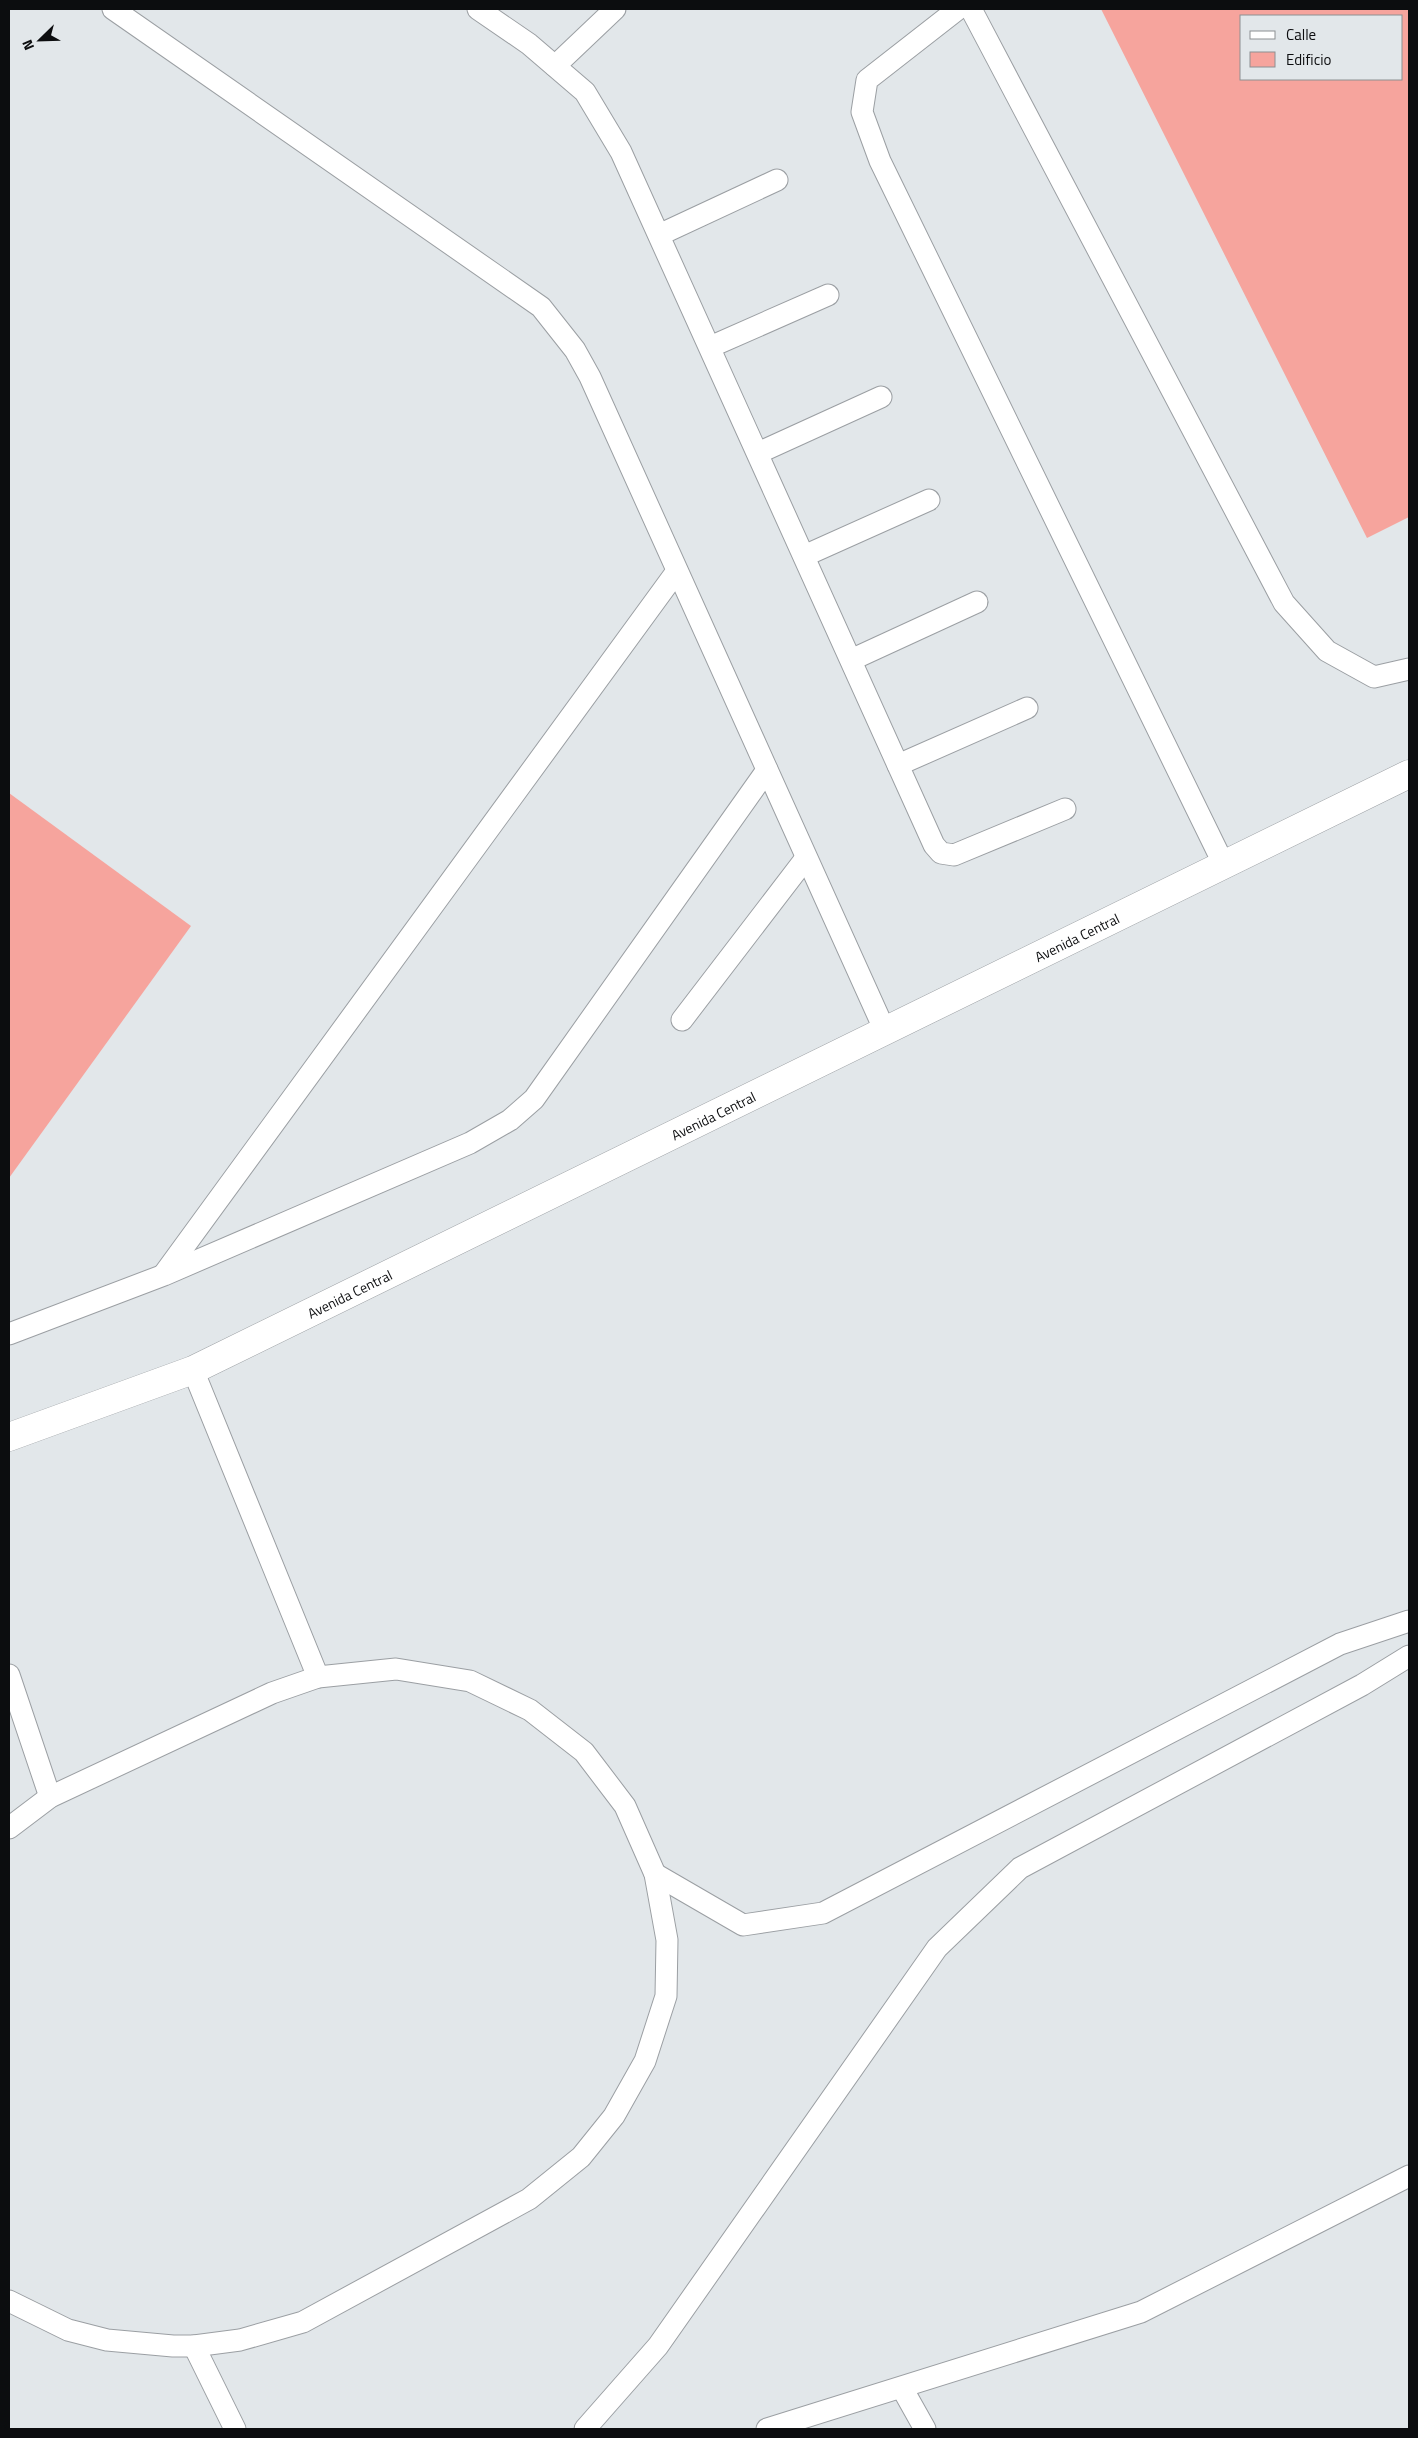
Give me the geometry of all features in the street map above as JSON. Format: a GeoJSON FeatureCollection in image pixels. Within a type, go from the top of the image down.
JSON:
{"type":"FeatureCollection","features":[{"type":"Feature","properties":{"kind":"street","name":"Avenida Central"},"geometry":{"type":"LineString","coordinates":[[9,1437],[194,1370],[1409,774]]}},
{"type":"Feature","properties":{"kind":"lane"},"geometry":{"type":"LineString","coordinates":[[113,9],[541,307],[575,350],[590,377],[884,1031]]}},
{"type":"Feature","properties":{"kind":"lane"},"geometry":{"type":"LineString","coordinates":[[478,9],[529,44],[585,92],[621,152],[934,845],[941,853],[954,855],[1065,809]]}},
{"type":"Feature","properties":{"kind":"lane"},"geometry":{"type":"LineString","coordinates":[[554,66],[615,9]]}},
{"type":"Feature","properties":{"kind":"lane"},"geometry":{"type":"LineString","coordinates":[[958,9],[867,80],[862,112],[880,161],[1224,865]]}},
{"type":"Feature","properties":{"kind":"lane"},"geometry":{"type":"LineString","coordinates":[[972,9],[1284,603],[1327,651],[1374,677],[1409,669]]}},
{"type":"Feature","properties":{"kind":"lane"},"geometry":{"type":"LineString","coordinates":[[659,235],[777,180]]}},
{"type":"Feature","properties":{"kind":"lane"},"geometry":{"type":"LineString","coordinates":[[710,347],[828,295]]}},
{"type":"Feature","properties":{"kind":"lane"},"geometry":{"type":"LineString","coordinates":[[758,453],[881,397]]}},
{"type":"Feature","properties":{"kind":"lane"},"geometry":{"type":"LineString","coordinates":[[804,556],[929,500]]}},
{"type":"Feature","properties":{"kind":"lane"},"geometry":{"type":"LineString","coordinates":[[164,1275],[677,571]]}},
{"type":"Feature","properties":{"kind":"lane"},"geometry":{"type":"LineString","coordinates":[[851,660],[977,602]]}},
{"type":"Feature","properties":{"kind":"lane"},"geometry":{"type":"LineString","coordinates":[[898,765],[1027,708]]}},
{"type":"Feature","properties":{"kind":"lane"},"geometry":{"type":"LineString","coordinates":[[9,1334],[164,1275],[470,1143],[510,1120],[534,1099],[767,770]]}},
{"type":"Feature","properties":{"kind":"lane"},"geometry":{"type":"LineString","coordinates":[[682,1020],[806,858]]}},
{"type":"Feature","properties":{"kind":"lane"},"geometry":{"type":"LineString","coordinates":[[194,1370],[318,1677]]}},
{"type":"Feature","properties":{"kind":"lane"},"geometry":{"type":"LineString","coordinates":[[655,1874],[743,1925],[823,1913],[1340,1644],[1409,1622]]}},
{"type":"Feature","properties":{"kind":"lane"},"geometry":{"type":"LineString","coordinates":[[585,2429],[658,2346],[938,1948],[1020,1868],[1362,1685],[1409,1656]]}},
{"type":"Feature","properties":{"kind":"lane"},"geometry":{"type":"LineString","coordinates":[[9,1828],[50,1797],[272,1693],[318,1677],[396,1668],[470,1681],[530,1710],[584,1752],[625,1806],[655,1874],[668,1940],[666,1996],[645,2061],[614,2116],[581,2157],[529,2198],[303,2322],[240,2340],[194,2346],[107,2340],[68,2330],[9,2300]]}},
{"type":"Feature","properties":{"kind":"lane"},"geometry":{"type":"LineString","coordinates":[[9,1675],[50,1797]]}},
{"type":"Feature","properties":{"kind":"lane"},"geometry":{"type":"LineString","coordinates":[[767,2429],[1141,2312],[1409,2176]]}},
{"type":"Feature","properties":{"kind":"lane"},"geometry":{"type":"LineString","coordinates":[[194,2346],[235,2429]]}},
{"type":"Feature","properties":{"kind":"lane"},"geometry":{"type":"LineString","coordinates":[[902,2388],[925,2429]]}},
{"type":"Feature","properties":{"kind":"building"},"geometry":{"type":"Polygon","coordinates":[[[1101,9],[1409,9],[1409,517],[1367,538],[1101,9]]]}},
{"type":"Feature","properties":{"kind":"building"},"geometry":{"type":"Polygon","coordinates":[[[9,793],[191,926],[9,1178],[9,793]]]}}]}
